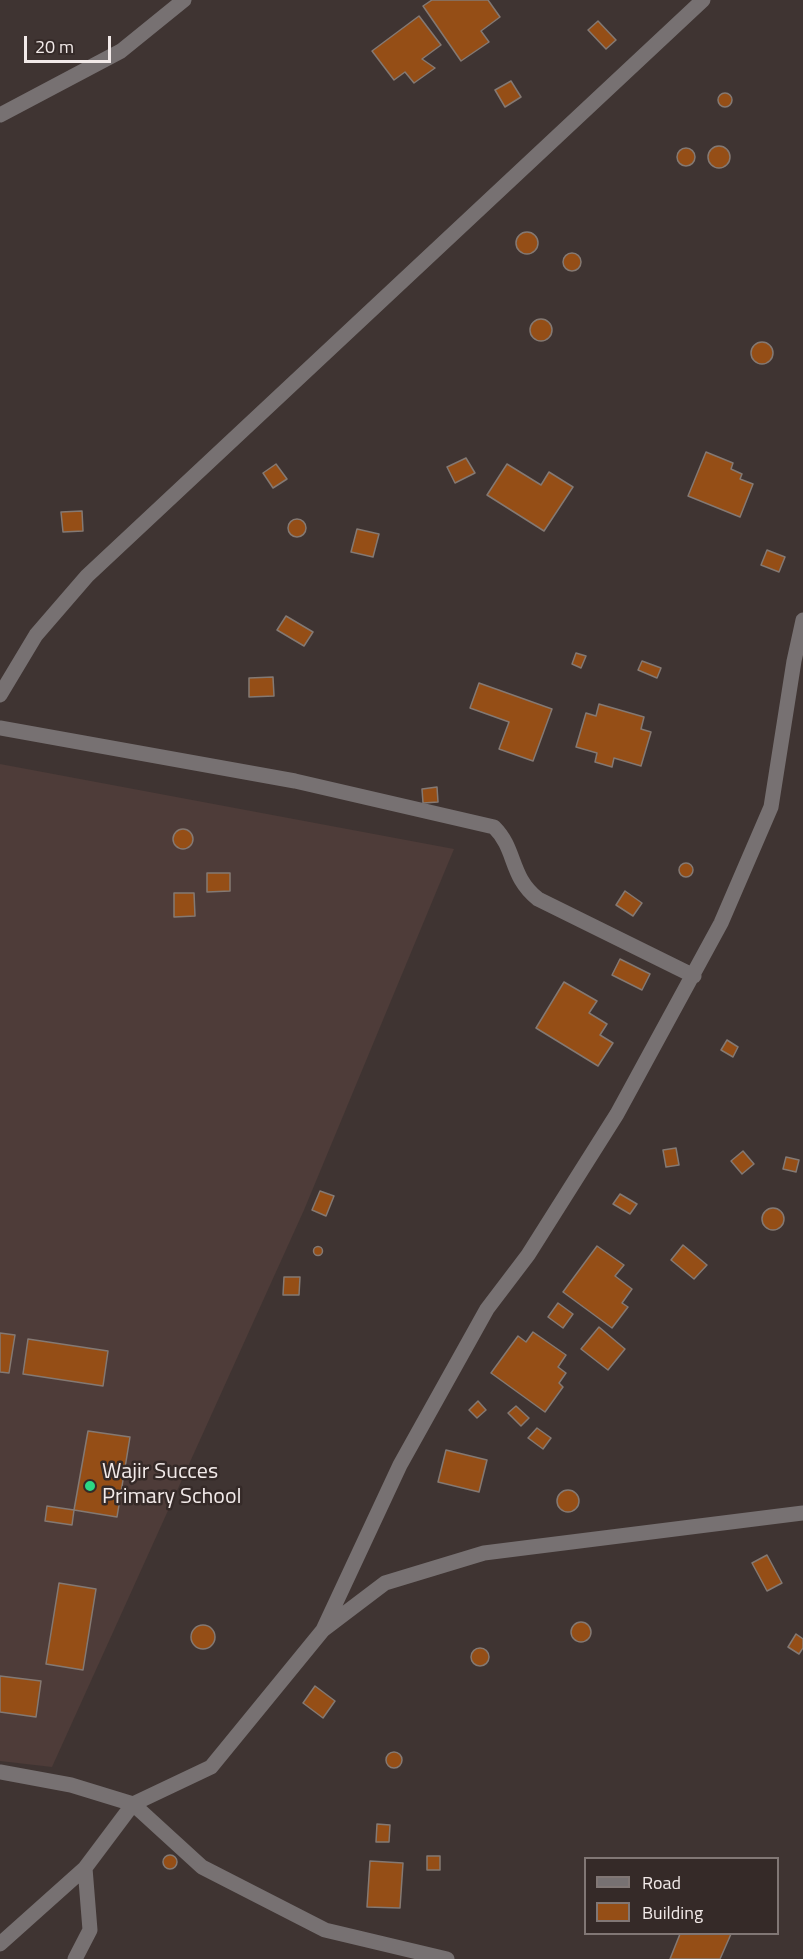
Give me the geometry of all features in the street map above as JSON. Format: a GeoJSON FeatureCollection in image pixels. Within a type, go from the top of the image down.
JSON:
{"type":"FeatureCollection","features":[{"type":"Feature","properties":{"kind":"street"},"geometry":{"type":"LineString","coordinates":[[0,115],[121,51],[184,0]]}},
{"type":"Feature","properties":{"kind":"street"},"geometry":{"type":"LineString","coordinates":[[0,694],[36,635],[87,576],[703,0]]}},
{"type":"Feature","properties":{"kind":"street"},"geometry":{"type":"LineString","coordinates":[[323,1630],[400,1465],[487,1310],[528,1255],[610,1124],[722,923],[771,807],[794,661],[803,620]]}},
{"type":"Feature","properties":{"kind":"street"},"geometry":{"type":"LineString","coordinates":[[0,728],[295,782],[494,826],[503,836],[524,888],[538,899],[693,976]]}},
{"type":"Feature","properties":{"kind":"street"},"geometry":{"type":"LineString","coordinates":[[0,1944],[85,1868],[133,1804],[211,1767],[323,1630],[386,1583],[484,1553],[803,1513]]}},
{"type":"Feature","properties":{"kind":"street"},"geometry":{"type":"LineString","coordinates":[[0,1772],[71,1785],[133,1804],[202,1867],[325,1930],[447,1959]]}},
{"type":"Feature","properties":{"kind":"street"},"geometry":{"type":"LineString","coordinates":[[75,1959],[90,1930],[85,1868]]}},
{"type":"Feature","properties":{"kind":"shaded area","name":"Wajir Succes Primary School"},"geometry":{"type":"Polygon","coordinates":[[[0,764],[454,849],[304,1210],[52,1767],[0,1761],[0,764]]]}},
{"type":"Feature","properties":{"kind":"building"},"geometry":{"type":"Polygon","coordinates":[[[432,0],[488,0],[500,17],[481,31],[489,42],[461,61],[423,6],[432,0]]]}},
{"type":"Feature","properties":{"kind":"building"},"geometry":{"type":"Polygon","coordinates":[[[419,16],[441,45],[422,59],[435,68],[414,83],[405,72],[394,80],[372,51],[419,16]]]}},
{"type":"Feature","properties":{"kind":"building"},"geometry":{"type":"Polygon","coordinates":[[[598,21],[616,40],[606,49],[588,30],[598,21]]]}},
{"type":"Feature","properties":{"kind":"building"},"geometry":{"type":"Polygon","coordinates":[[[511,81],[521,97],[505,107],[495,90],[511,81]]]}},
{"type":"Feature","properties":{"kind":"building"},"geometry":{"type":"Polygon","coordinates":[[[725,93],[730,95],[732,100],[730,105],[725,107],[720,105],[718,100],[720,95],[725,93]]]}},
{"type":"Feature","properties":{"kind":"building"},"geometry":{"type":"Polygon","coordinates":[[[719,146],[727,149],[730,157],[727,165],[719,168],[711,165],[708,157],[711,149],[719,146]]]}},
{"type":"Feature","properties":{"kind":"building"},"geometry":{"type":"Polygon","coordinates":[[[686,148],[692,151],[695,157],[692,163],[686,166],[680,163],[677,157],[680,151],[686,148]]]}},
{"type":"Feature","properties":{"kind":"building"},"geometry":{"type":"Polygon","coordinates":[[[527,232],[535,235],[538,243],[535,251],[527,254],[519,251],[516,243],[519,235],[527,232]]]}},
{"type":"Feature","properties":{"kind":"building"},"geometry":{"type":"Polygon","coordinates":[[[572,253],[578,256],[581,262],[578,268],[572,271],[566,268],[563,262],[566,256],[572,253]]]}},
{"type":"Feature","properties":{"kind":"building"},"geometry":{"type":"Polygon","coordinates":[[[541,319],[549,322],[552,330],[549,338],[541,341],[533,338],[530,330],[533,322],[541,319]]]}},
{"type":"Feature","properties":{"kind":"building"},"geometry":{"type":"Polygon","coordinates":[[[762,342],[770,345],[773,353],[770,361],[762,364],[754,361],[751,353],[754,345],[762,342]]]}},
{"type":"Feature","properties":{"kind":"building"},"geometry":{"type":"Polygon","coordinates":[[[706,452],[733,463],[731,469],[742,474],[740,479],[753,484],[740,517],[688,496],[706,452]]]}},
{"type":"Feature","properties":{"kind":"building"},"geometry":{"type":"Polygon","coordinates":[[[466,458],[475,473],[455,483],[447,467],[466,458]]]}},
{"type":"Feature","properties":{"kind":"building"},"geometry":{"type":"Polygon","coordinates":[[[276,464],[287,479],[273,488],[263,473],[276,464]]]}},
{"type":"Feature","properties":{"kind":"building"},"geometry":{"type":"Polygon","coordinates":[[[507,464],[541,485],[549,472],[573,487],[544,531],[487,495],[507,464]]]}},
{"type":"Feature","properties":{"kind":"building"},"geometry":{"type":"Polygon","coordinates":[[[82,511],[83,531],[63,532],[61,512],[82,511]]]}},
{"type":"Feature","properties":{"kind":"building"},"geometry":{"type":"Polygon","coordinates":[[[297,519],[303,522],[306,528],[303,534],[297,537],[291,534],[288,528],[291,522],[297,519]]]}},
{"type":"Feature","properties":{"kind":"building"},"geometry":{"type":"Polygon","coordinates":[[[357,529],[379,534],[373,557],[351,552],[357,529]]]}},
{"type":"Feature","properties":{"kind":"building"},"geometry":{"type":"Polygon","coordinates":[[[767,550],[785,557],[779,572],[761,565],[767,550]]]}},
{"type":"Feature","properties":{"kind":"building"},"geometry":{"type":"Polygon","coordinates":[[[286,616],[313,632],[304,646],[277,630],[286,616]]]}},
{"type":"Feature","properties":{"kind":"building"},"geometry":{"type":"Polygon","coordinates":[[[576,653],[586,656],[581,668],[572,664],[576,653]]]}},
{"type":"Feature","properties":{"kind":"building"},"geometry":{"type":"Polygon","coordinates":[[[642,661],[661,668],[657,678],[638,670],[642,661]]]}},
{"type":"Feature","properties":{"kind":"building"},"geometry":{"type":"Polygon","coordinates":[[[273,677],[274,696],[249,697],[249,678],[273,677]]]}},
{"type":"Feature","properties":{"kind":"building"},"geometry":{"type":"Polygon","coordinates":[[[479,683],[552,709],[533,761],[499,749],[509,722],[470,708],[479,683]]]}},
{"type":"Feature","properties":{"kind":"building"},"geometry":{"type":"Polygon","coordinates":[[[599,704],[644,717],[641,729],[651,732],[641,766],[614,758],[612,767],[595,762],[597,753],[576,747],[586,713],[596,716],[599,704]]]}},
{"type":"Feature","properties":{"kind":"building"},"geometry":{"type":"Polygon","coordinates":[[[437,787],[438,802],[423,803],[422,789],[437,787]]]}},
{"type":"Feature","properties":{"kind":"building"},"geometry":{"type":"Polygon","coordinates":[[[179,829],[187,829],[193,835],[193,843],[187,849],[179,849],[173,843],[173,835],[179,829]]]}},
{"type":"Feature","properties":{"kind":"building"},"geometry":{"type":"Polygon","coordinates":[[[683,863],[689,863],[693,870],[689,877],[683,877],[679,873],[679,867],[683,863]]]}},
{"type":"Feature","properties":{"kind":"building"},"geometry":{"type":"Polygon","coordinates":[[[207,873],[230,873],[230,891],[207,892],[207,873]]]}},
{"type":"Feature","properties":{"kind":"building"},"geometry":{"type":"Polygon","coordinates":[[[625,891],[642,903],[633,916],[616,905],[625,891]]]}},
{"type":"Feature","properties":{"kind":"building"},"geometry":{"type":"Polygon","coordinates":[[[174,893],[194,893],[195,916],[174,917],[174,893]]]}},
{"type":"Feature","properties":{"kind":"building"},"geometry":{"type":"Polygon","coordinates":[[[620,959],[650,974],[642,990],[612,975],[620,959]]]}},
{"type":"Feature","properties":{"kind":"building"},"geometry":{"type":"Polygon","coordinates":[[[564,982],[597,1001],[589,1013],[607,1024],[600,1035],[613,1043],[598,1066],[536,1028],[564,982]]]}},
{"type":"Feature","properties":{"kind":"building"},"geometry":{"type":"Polygon","coordinates":[[[727,1040],[738,1047],[733,1057],[721,1050],[727,1040]]]}},
{"type":"Feature","properties":{"kind":"building"},"geometry":{"type":"Polygon","coordinates":[[[676,1148],[679,1165],[666,1167],[663,1150],[676,1148]]]}},
{"type":"Feature","properties":{"kind":"building"},"geometry":{"type":"Polygon","coordinates":[[[743,1151],[754,1164],[742,1174],[731,1161],[743,1151]]]}},
{"type":"Feature","properties":{"kind":"building"},"geometry":{"type":"Polygon","coordinates":[[[786,1157],[799,1160],[796,1172],[783,1169],[786,1157]]]}},
{"type":"Feature","properties":{"kind":"building"},"geometry":{"type":"Polygon","coordinates":[[[320,1191],[334,1196],[326,1216],[312,1210],[320,1191]]]}},
{"type":"Feature","properties":{"kind":"building"},"geometry":{"type":"Polygon","coordinates":[[[620,1194],[637,1204],[630,1214],[613,1204],[620,1194]]]}},
{"type":"Feature","properties":{"kind":"building"},"geometry":{"type":"Polygon","coordinates":[[[773,1208],[781,1211],[784,1219],[781,1227],[773,1230],[765,1227],[762,1219],[765,1211],[773,1208]]]}},
{"type":"Feature","properties":{"kind":"building"},"geometry":{"type":"Polygon","coordinates":[[[683,1245],[707,1265],[694,1279],[671,1260],[683,1245]]]}},
{"type":"Feature","properties":{"kind":"building"},"geometry":{"type":"Polygon","coordinates":[[[318,1246],[323,1251],[318,1256],[313,1251],[318,1246]]]}},
{"type":"Feature","properties":{"kind":"building"},"geometry":{"type":"Polygon","coordinates":[[[597,1246],[624,1265],[615,1276],[632,1289],[622,1303],[628,1307],[612,1328],[563,1292],[597,1246]]]}},
{"type":"Feature","properties":{"kind":"building"},"geometry":{"type":"Polygon","coordinates":[[[284,1277],[300,1277],[299,1295],[283,1295],[284,1277]]]}},
{"type":"Feature","properties":{"kind":"building"},"geometry":{"type":"Polygon","coordinates":[[[558,1303],[573,1314],[563,1328],[548,1317],[558,1303]]]}},
{"type":"Feature","properties":{"kind":"building"},"geometry":{"type":"Polygon","coordinates":[[[599,1327],[625,1349],[608,1370],[581,1349],[599,1327]]]}},
{"type":"Feature","properties":{"kind":"building"},"geometry":{"type":"Polygon","coordinates":[[[533,1332],[566,1355],[558,1367],[566,1373],[559,1383],[563,1387],[545,1412],[491,1373],[518,1336],[526,1342],[533,1332]]]}},
{"type":"Feature","properties":{"kind":"building"},"geometry":{"type":"Polygon","coordinates":[[[0,1333],[15,1335],[9,1373],[0,1372],[0,1333]]]}},
{"type":"Feature","properties":{"kind":"building"},"geometry":{"type":"Polygon","coordinates":[[[28,1339],[108,1351],[103,1386],[23,1374],[28,1339]]]}},
{"type":"Feature","properties":{"kind":"building"},"geometry":{"type":"Polygon","coordinates":[[[478,1401],[486,1410],[477,1418],[469,1410],[478,1401]]]}},
{"type":"Feature","properties":{"kind":"building"},"geometry":{"type":"Polygon","coordinates":[[[516,1406],[529,1418],[521,1426],[508,1413],[516,1406]]]}},
{"type":"Feature","properties":{"kind":"building"},"geometry":{"type":"Polygon","coordinates":[[[537,1428],[551,1438],[543,1449],[528,1438],[537,1428]]]}},
{"type":"Feature","properties":{"kind":"building"},"geometry":{"type":"Polygon","coordinates":[[[88,1431],[130,1437],[117,1517],[74,1510],[88,1431]]]}},
{"type":"Feature","properties":{"kind":"building"},"geometry":{"type":"Polygon","coordinates":[[[446,1450],[487,1460],[479,1492],[438,1482],[446,1450]]]}},
{"type":"Feature","properties":{"kind":"building"},"geometry":{"type":"Polygon","coordinates":[[[564,1490],[572,1490],[579,1497],[579,1505],[572,1512],[564,1512],[557,1505],[557,1497],[564,1490]]]}},
{"type":"Feature","properties":{"kind":"building"},"geometry":{"type":"Polygon","coordinates":[[[47,1506],[74,1510],[72,1525],[45,1521],[47,1506]]]}},
{"type":"Feature","properties":{"kind":"building"},"geometry":{"type":"Polygon","coordinates":[[[767,1555],[782,1583],[767,1591],[752,1563],[767,1555]]]}},
{"type":"Feature","properties":{"kind":"building"},"geometry":{"type":"Polygon","coordinates":[[[59,1583],[96,1589],[83,1670],[46,1664],[59,1583]]]}},
{"type":"Feature","properties":{"kind":"building"},"geometry":{"type":"Polygon","coordinates":[[[581,1622],[588,1625],[591,1632],[588,1639],[581,1642],[574,1639],[571,1632],[574,1625],[581,1622]]]}},
{"type":"Feature","properties":{"kind":"building"},"geometry":{"type":"Polygon","coordinates":[[[203,1625],[211,1629],[215,1637],[211,1645],[203,1649],[195,1645],[191,1637],[195,1629],[203,1625]]]}},
{"type":"Feature","properties":{"kind":"building"},"geometry":{"type":"Polygon","coordinates":[[[796,1634],[803,1639],[803,1648],[799,1654],[788,1647],[796,1634]]]}},
{"type":"Feature","properties":{"kind":"building"},"geometry":{"type":"Polygon","coordinates":[[[480,1648],[486,1651],[489,1657],[486,1663],[480,1666],[474,1663],[471,1657],[474,1651],[480,1648]]]}},
{"type":"Feature","properties":{"kind":"building"},"geometry":{"type":"Polygon","coordinates":[[[0,1676],[41,1681],[36,1717],[0,1712],[0,1676]]]}},
{"type":"Feature","properties":{"kind":"building"},"geometry":{"type":"Polygon","coordinates":[[[315,1686],[335,1701],[323,1718],[303,1703],[315,1686]]]}},
{"type":"Feature","properties":{"kind":"building"},"geometry":{"type":"Polygon","coordinates":[[[391,1752],[397,1752],[402,1760],[400,1766],[391,1768],[386,1763],[386,1757],[391,1752]]]}},
{"type":"Feature","properties":{"kind":"building"},"geometry":{"type":"Polygon","coordinates":[[[377,1824],[390,1825],[389,1842],[376,1842],[377,1824]]]}},
{"type":"Feature","properties":{"kind":"building"},"geometry":{"type":"Polygon","coordinates":[[[167,1855],[173,1855],[177,1862],[173,1869],[167,1869],[163,1865],[163,1859],[167,1855]]]}},
{"type":"Feature","properties":{"kind":"building"},"geometry":{"type":"Polygon","coordinates":[[[427,1856],[440,1856],[440,1870],[427,1870],[427,1856]]]}},
{"type":"Feature","properties":{"kind":"building"},"geometry":{"type":"Polygon","coordinates":[[[370,1861],[403,1863],[400,1908],[367,1907],[370,1861]]]}},
{"type":"Feature","properties":{"kind":"building"},"geometry":{"type":"Polygon","coordinates":[[[680,1935],[731,1935],[720,1959],[670,1959],[680,1935]]]}},
{"type":"Feature","properties":{"kind":"place","name":"Wajir Succes Primary School"},"geometry":{"type":"Point","coordinates":[90,1486]}}]}
